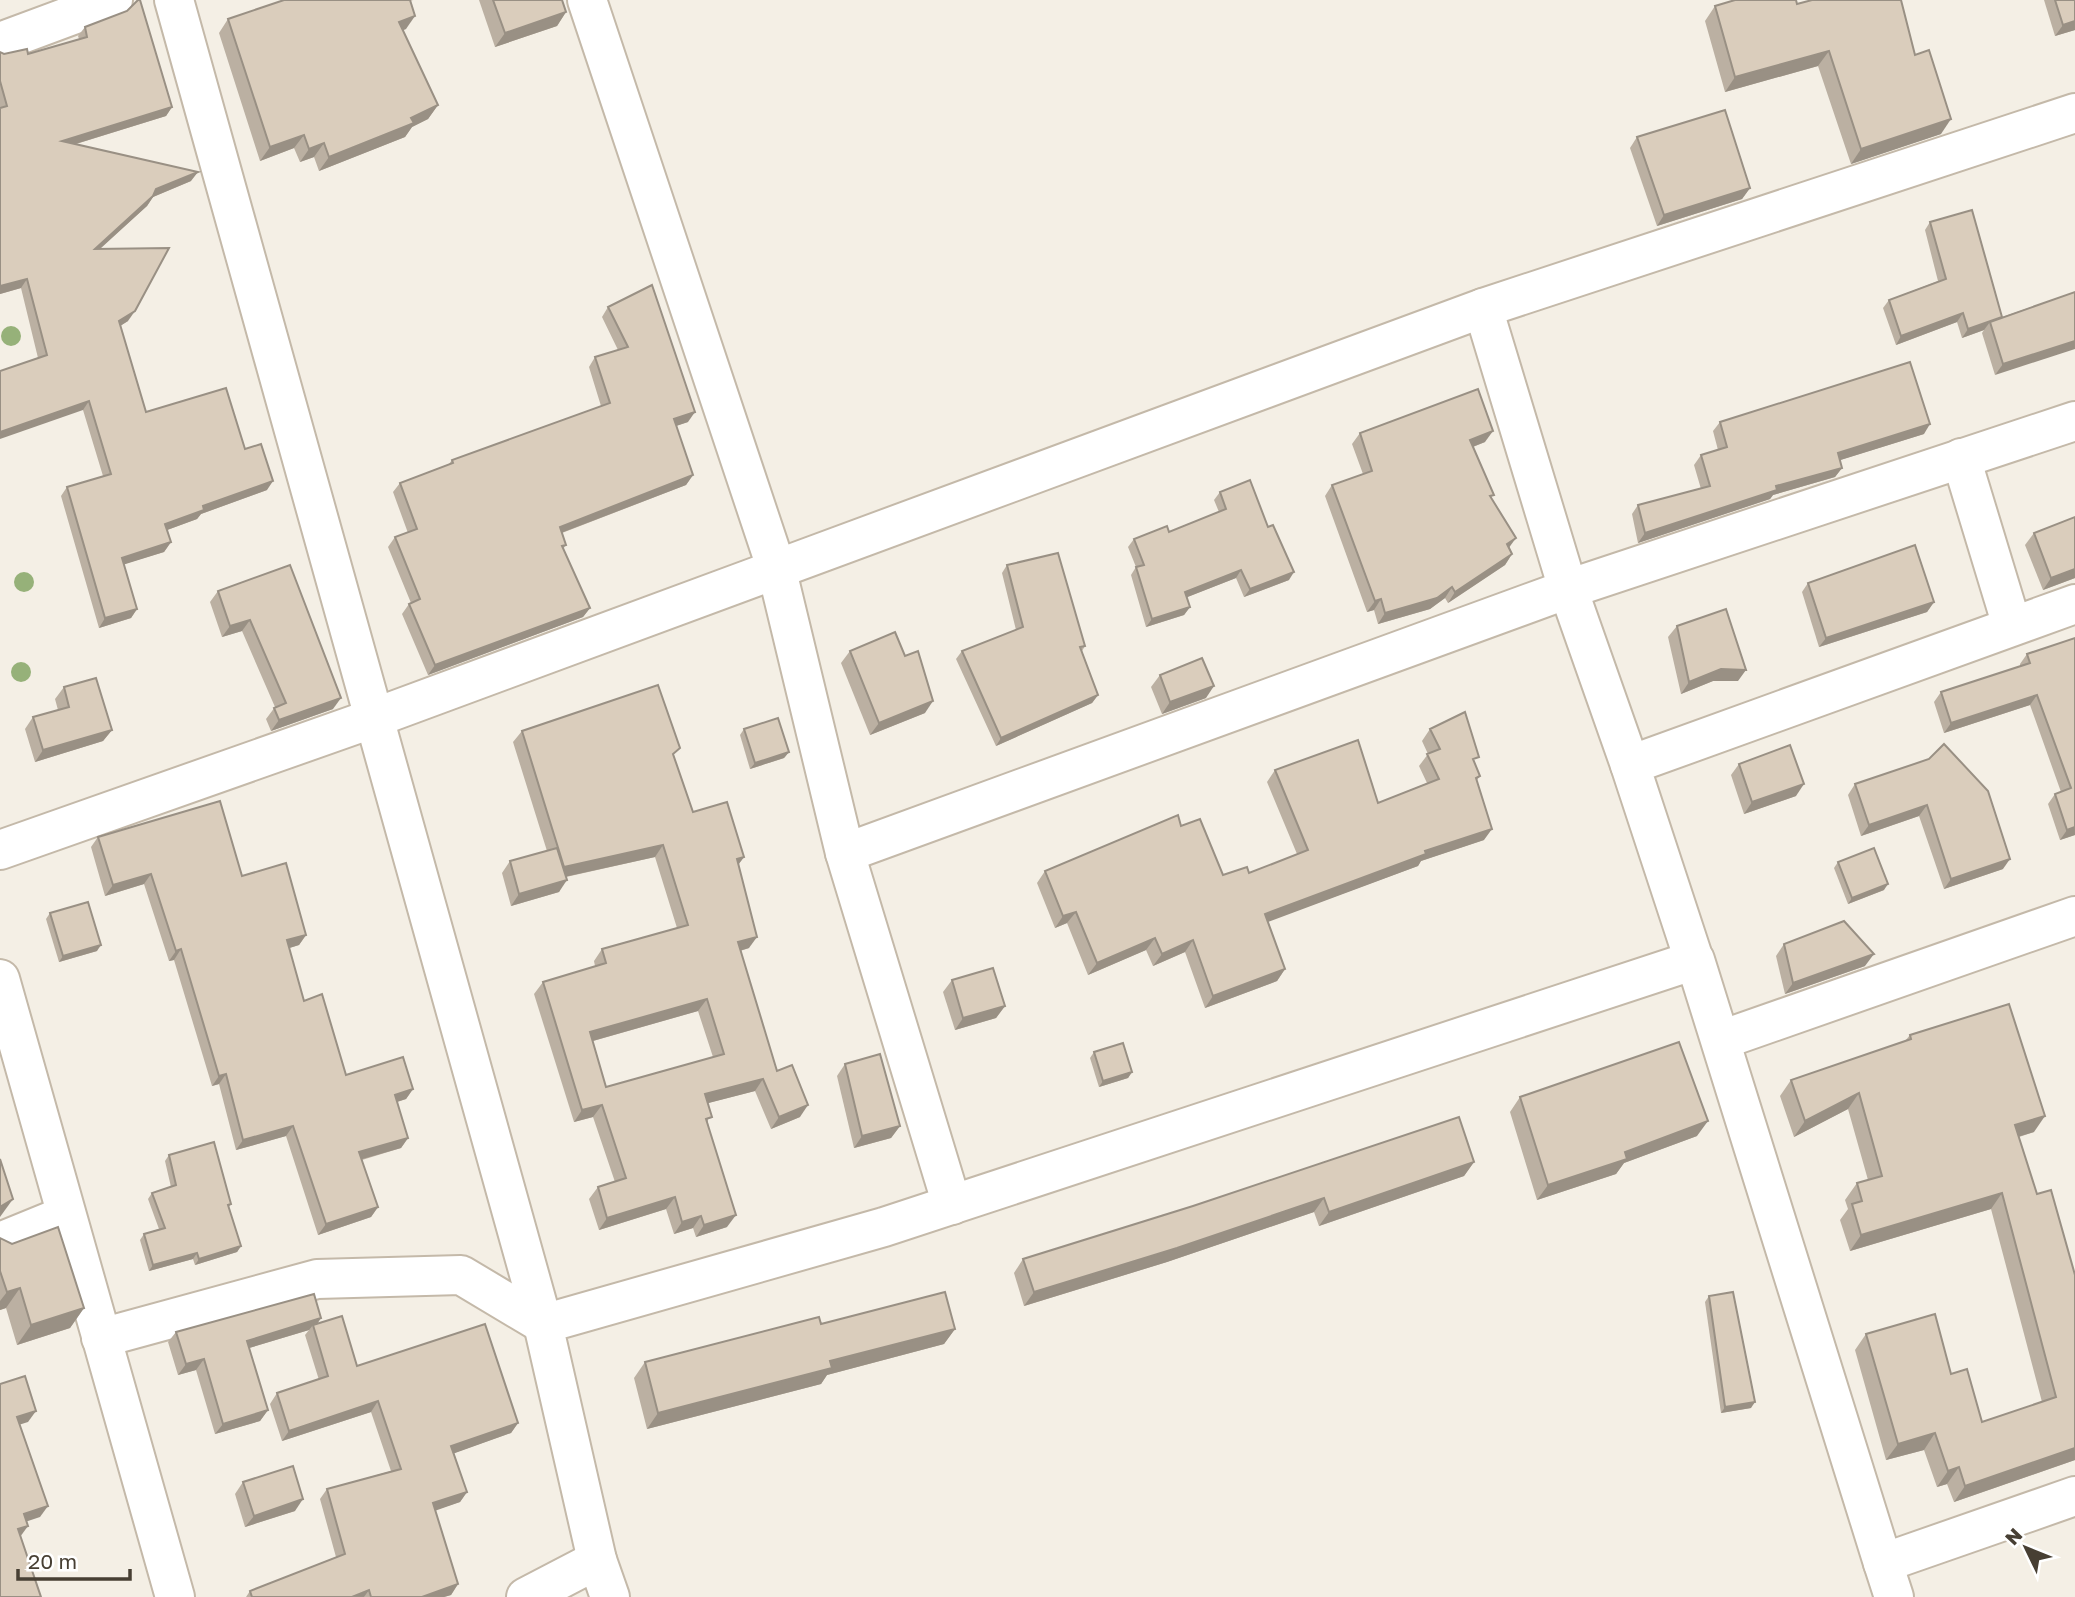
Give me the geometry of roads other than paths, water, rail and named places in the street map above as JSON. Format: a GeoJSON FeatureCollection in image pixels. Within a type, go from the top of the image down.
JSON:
{"type":"FeatureCollection","features":[{"type":"Feature","properties":{"kind":"street"},"geometry":{"type":"LineString","coordinates":[[0,42],[113,0]]}},
{"type":"Feature","properties":{"kind":"street"},"geometry":{"type":"LineString","coordinates":[[174,0],[543,1324],[597,1560],[610,1597]]}},
{"type":"Feature","properties":{"kind":"street"},"geometry":{"type":"LineString","coordinates":[[587,0],[776,567],[845,853],[952,1205]]}},
{"type":"Feature","properties":{"kind":"street"},"geometry":{"type":"LineString","coordinates":[[0,850],[374,718],[776,567],[1483,308],[2075,113]]}},
{"type":"Feature","properties":{"kind":"street"},"geometry":{"type":"LineString","coordinates":[[1483,308],[1568,589],[1630,765],[1721,1040],[1889,1580],[2075,1496]]}},
{"type":"Feature","properties":{"kind":"street"},"geometry":{"type":"LineString","coordinates":[[845,853],[1568,589],[2075,421]]}},
{"type":"Feature","properties":{"kind":"street"},"geometry":{"type":"LineString","coordinates":[[1961,458],[2012,626]]}},
{"type":"Feature","properties":{"kind":"street"},"geometry":{"type":"LineString","coordinates":[[1630,765],[2075,604]]}},
{"type":"Feature","properties":{"kind":"street"},"geometry":{"type":"LineString","coordinates":[[1721,1040],[2075,916]]}},
{"type":"Feature","properties":{"kind":"street"},"geometry":{"type":"LineString","coordinates":[[101,1338],[317,1279],[461,1275],[543,1324],[884,1227],[1694,960]]}},
{"type":"Feature","properties":{"kind":"street"},"geometry":{"type":"LineString","coordinates":[[0,979],[174,1597]]}},
{"type":"Feature","properties":{"kind":"street"},"geometry":{"type":"LineString","coordinates":[[0,1242],[66,1215]]}},
{"type":"Feature","properties":{"kind":"street"},"geometry":{"type":"LineString","coordinates":[[526,1597],[597,1560]]}}]}
